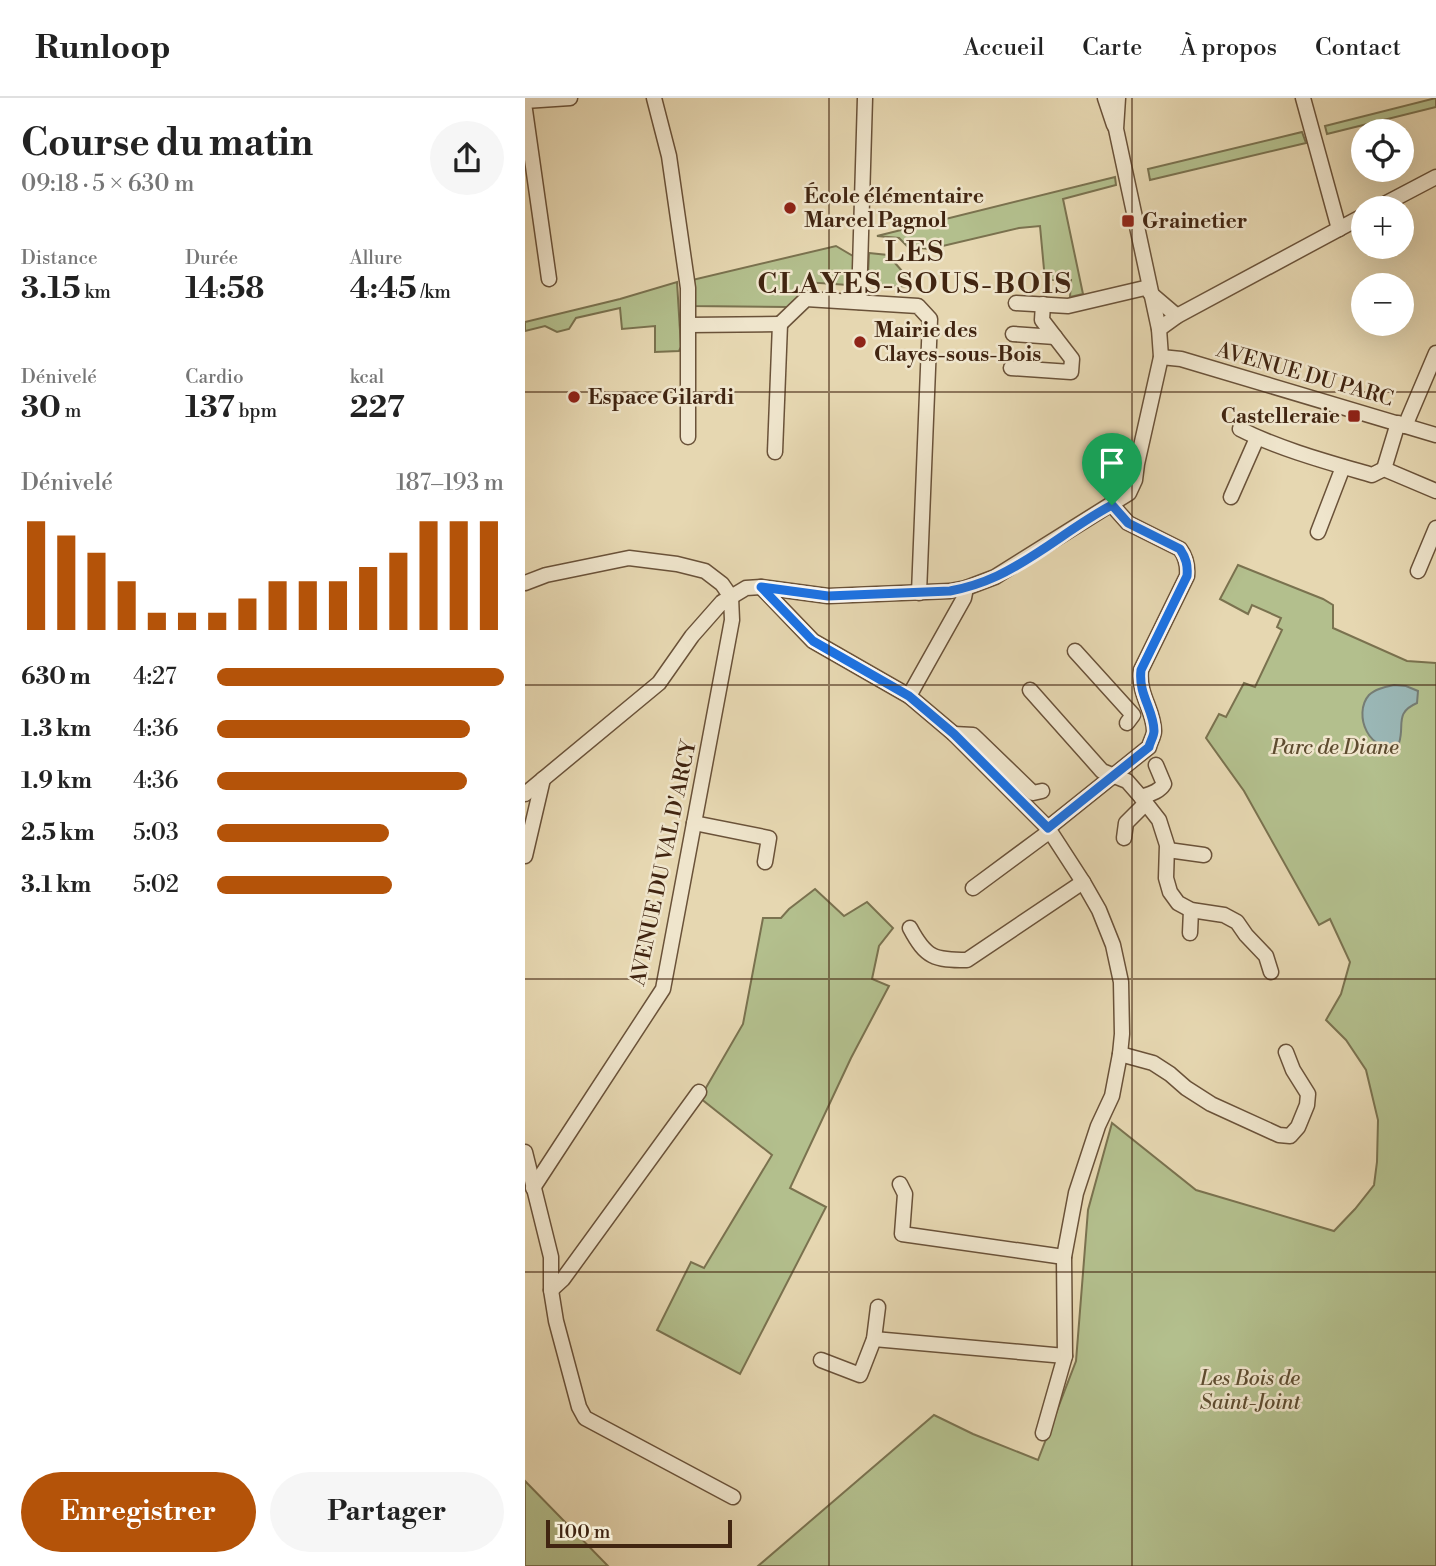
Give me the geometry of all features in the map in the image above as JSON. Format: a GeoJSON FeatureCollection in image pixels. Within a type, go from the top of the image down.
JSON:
{"type":"FeatureCollection","features":[{"type":"Feature","properties":{"kind":"street"},"geometry":{"type":"LineString","coordinates":[[525,101],[570,98]]}},
{"type":"Feature","properties":{"kind":"street"},"geometry":{"type":"LineString","coordinates":[[654,98],[669,156],[688,288],[688,437]]}},
{"type":"Feature","properties":{"kind":"street"},"geometry":{"type":"LineString","coordinates":[[859,302],[865,98]]}},
{"type":"Feature","properties":{"kind":"street"},"geometry":{"type":"LineString","coordinates":[[525,794],[660,683],[692,636],[722,602],[745,588],[761,587],[828,596],[919,593],[966,588],[1014,567],[1129,494],[1135,480],[1161,357],[1159,329],[1116,129],[1105,98]]}},
{"type":"Feature","properties":{"kind":"street"},"geometry":{"type":"LineString","coordinates":[[1116,129],[1118,98]]}},
{"type":"Feature","properties":{"kind":"street"},"geometry":{"type":"LineString","coordinates":[[1303,98],[1339,229]]}},
{"type":"Feature","properties":{"kind":"street"},"geometry":{"type":"LineString","coordinates":[[525,110],[549,279]]}},
{"type":"Feature","properties":{"kind":"street"},"geometry":{"type":"LineString","coordinates":[[1400,196],[1436,177]]}},
{"type":"Feature","properties":{"kind":"street"},"geometry":{"type":"LineString","coordinates":[[1159,329],[1177,316],[1351,222]]}},
{"type":"Feature","properties":{"kind":"street"},"geometry":{"type":"LineString","coordinates":[[1016,303],[1068,306],[1150,290]]}},
{"type":"Feature","properties":{"kind":"street"},"geometry":{"type":"LineString","coordinates":[[1150,290],[1177,316]]}},
{"type":"Feature","properties":{"kind":"street"},"geometry":{"type":"LineString","coordinates":[[688,325],[780,324],[806,299],[918,306],[930,318],[919,593]]}},
{"type":"Feature","properties":{"kind":"street"},"geometry":{"type":"LineString","coordinates":[[1011,368],[1071,372],[1072,359],[1042,320],[1043,304]]}},
{"type":"Feature","properties":{"kind":"street"},"geometry":{"type":"LineString","coordinates":[[775,452],[780,324]]}},
{"type":"Feature","properties":{"kind":"street"},"geometry":{"type":"LineString","coordinates":[[1013,334],[1055,337]]}},
{"type":"Feature","properties":{"kind":"street"},"geometry":{"type":"LineString","coordinates":[[1240,429],[1257,438],[1373,475],[1384,469],[1436,353]]}},
{"type":"Feature","properties":{"kind":"street","name":"AVENUE DU PARC"},"geometry":{"type":"LineString","coordinates":[[1161,357],[1185,360],[1436,435]]}},
{"type":"Feature","properties":{"kind":"street"},"geometry":{"type":"LineString","coordinates":[[1231,497],[1257,438]]}},
{"type":"Feature","properties":{"kind":"street"},"geometry":{"type":"LineString","coordinates":[[1318,532],[1343,467]]}},
{"type":"Feature","properties":{"kind":"street"},"geometry":{"type":"LineString","coordinates":[[1384,469],[1436,491]]}},
{"type":"Feature","properties":{"kind":"street"},"geometry":{"type":"LineString","coordinates":[[973,888],[1049,830],[1149,747],[1154,732],[1142,693],[1141,670],[1188,570],[1185,556],[1180,549],[1128,523],[1112,505]]}},
{"type":"Feature","properties":{"kind":"street"},"geometry":{"type":"LineString","coordinates":[[1418,571],[1436,528]]}},
{"type":"Feature","properties":{"kind":"street"},"geometry":{"type":"LineString","coordinates":[[525,583],[546,575],[629,558],[677,564],[705,571],[722,584],[731,597]]}},
{"type":"Feature","properties":{"kind":"street"},"geometry":{"type":"LineString","coordinates":[[761,587],[813,641],[909,696],[954,734],[1049,830],[1083,881],[1099,910],[1113,945],[1121,982],[1120,1054],[1112,1096],[1098,1126],[1076,1194],[1064,1257],[1065,1356],[1043,1433]]}},
{"type":"Feature","properties":{"kind":"street"},"geometry":{"type":"LineString","coordinates":[[909,696],[964,598],[966,588]]}},
{"type":"Feature","properties":{"kind":"street","name":"AVENUE DU VAL D'ARCY"},"geometry":{"type":"LineString","coordinates":[[533,1188],[663,989],[732,621],[731,597]]}},
{"type":"Feature","properties":{"kind":"street"},"geometry":{"type":"LineString","coordinates":[[1075,651],[1133,715],[1127,723]]}},
{"type":"Feature","properties":{"kind":"street"},"geometry":{"type":"LineString","coordinates":[[1030,690],[1102,771],[1127,781],[1159,820],[1168,850],[1166,878],[1178,903],[1191,910],[1223,915],[1237,922],[1266,956],[1271,972]]}},
{"type":"Feature","properties":{"kind":"street"},"geometry":{"type":"LineString","coordinates":[[954,734],[973,736],[1033,793],[1042,791]]}},
{"type":"Feature","properties":{"kind":"street"},"geometry":{"type":"LineString","coordinates":[[1124,838],[1126,823],[1143,800],[1164,784],[1156,765]]}},
{"type":"Feature","properties":{"kind":"street"},"geometry":{"type":"LineString","coordinates":[[525,856],[543,778]]}},
{"type":"Feature","properties":{"kind":"street"},"geometry":{"type":"LineString","coordinates":[[695,822],[769,838],[765,862]]}},
{"type":"Feature","properties":{"kind":"street"},"geometry":{"type":"LineString","coordinates":[[1168,850],[1204,855]]}},
{"type":"Feature","properties":{"kind":"street"},"geometry":{"type":"LineString","coordinates":[[911,928],[921,947],[933,956],[967,960],[1083,881]]}},
{"type":"Feature","properties":{"kind":"street"},"geometry":{"type":"LineString","coordinates":[[1190,933],[1191,910]]}},
{"type":"Feature","properties":{"kind":"street"},"geometry":{"type":"LineString","coordinates":[[1120,1054],[1153,1063],[1211,1104],[1279,1135],[1290,1136],[1298,1127],[1307,1105],[1308,1094],[1293,1070],[1286,1052]]}},
{"type":"Feature","properties":{"kind":"street"},"geometry":{"type":"LineString","coordinates":[[551,1290],[563,1279],[699,1092]]}},
{"type":"Feature","properties":{"kind":"street"},"geometry":{"type":"LineString","coordinates":[[525,1152],[551,1257],[551,1290],[559,1333],[579,1407],[585,1418],[733,1497]]}},
{"type":"Feature","properties":{"kind":"street"},"geometry":{"type":"LineString","coordinates":[[900,1184],[905,1194],[902,1234],[1064,1257]]}},
{"type":"Feature","properties":{"kind":"street"},"geometry":{"type":"LineString","coordinates":[[821,1360],[860,1376],[874,1339],[878,1307]]}},
{"type":"Feature","properties":{"kind":"street"},"geometry":{"type":"LineString","coordinates":[[874,1339],[1065,1356]]}},
{"type":"Feature","properties":{"kind":"green space"},"geometry":{"type":"Polygon","coordinates":[[[1436,98],[1436,107],[1388,119],[1353,119],[1436,98]]]}},
{"type":"Feature","properties":{"kind":"green space"},"geometry":{"type":"Polygon","coordinates":[[[1351,119],[1351,128],[1327,134],[1325,126],[1351,119]]]}},
{"type":"Feature","properties":{"kind":"green space"},"geometry":{"type":"Polygon","coordinates":[[[1302,132],[1306,143],[1150,180],[1148,169],[1302,132]]]}},
{"type":"Feature","properties":{"kind":"green space"},"geometry":{"type":"Polygon","coordinates":[[[1115,177],[1116,185],[1063,199],[1083,294],[1070,297],[1071,280],[1045,280],[1040,226],[1019,228],[930,249],[908,247],[899,238],[877,236],[1115,177]]]}},
{"type":"Feature","properties":{"kind":"green space"},"geometry":{"type":"Polygon","coordinates":[[[836,246],[853,256],[854,278],[848,285],[805,282],[805,293],[788,307],[690,306],[688,281],[836,246]]]}},
{"type":"Feature","properties":{"kind":"green space"},"geometry":{"type":"Polygon","coordinates":[[[869,253],[888,255],[916,287],[872,285],[868,274],[869,253]]]}},
{"type":"Feature","properties":{"kind":"green space"},"geometry":{"type":"Polygon","coordinates":[[[677,282],[681,347],[679,351],[655,352],[655,326],[622,329],[620,308],[576,318],[569,329],[557,332],[545,326],[525,331],[525,322],[677,282]]]}},
{"type":"Feature","properties":{"kind":"green space","name":"Les Bois de Saint-Joint"},"geometry":{"type":"Polygon","coordinates":[[[1238,565],[1333,605],[1333,628],[1407,661],[1436,663],[1436,1566],[758,1566],[934,1415],[1038,1460],[1076,1361],[1088,1210],[1112,1123],[1196,1190],[1334,1231],[1374,1185],[1378,1120],[1366,1070],[1346,1040],[1326,1020],[1341,994],[1350,962],[1330,919],[1319,925],[1244,791],[1206,738],[1219,714],[1226,717],[1244,683],[1255,687],[1282,630],[1277,627],[1281,618],[1252,605],[1248,614],[1220,599],[1238,565]]]}},
{"type":"Feature","properties":{"kind":"green space"},"geometry":{"type":"Polygon","coordinates":[[[815,889],[844,916],[867,902],[893,928],[879,946],[872,979],[889,986],[851,1058],[790,1188],[826,1207],[740,1374],[657,1330],[691,1262],[704,1268],[772,1155],[700,1098],[743,1024],[763,918],[781,918],[815,889]]]}},
{"type":"Feature","properties":{"kind":"green space"},"geometry":{"type":"Polygon","coordinates":[[[525,1481],[608,1566],[525,1566],[525,1481]]]}},
{"type":"Feature","properties":{"kind":"water"},"geometry":{"type":"Polygon","coordinates":[[[1394,685],[1418,691],[1417,703],[1403,715],[1399,743],[1389,746],[1372,739],[1363,722],[1362,712],[1369,695],[1394,685]]]}},
{"type":"Feature","properties":{"kind":"place","name":"École élémentaire Marcel Pagnol"},"geometry":{"type":"Point","coordinates":[790,208]}},
{"type":"Feature","properties":{"kind":"place","name":"Grainetier"},"geometry":{"type":"Point","coordinates":[1128,221]}},
{"type":"Feature","properties":{"kind":"place","name":"Mairie des Clayes-sous-Bois"},"geometry":{"type":"Point","coordinates":[860,342]}},
{"type":"Feature","properties":{"kind":"place","name":"Espace Gilardi"},"geometry":{"type":"Point","coordinates":[574,397]}},
{"type":"Feature","properties":{"kind":"place","name":"Castelleraie"},"geometry":{"type":"Point","coordinates":[1354,416]}},
{"type":"Feature","properties":{"kind":"district","name":"LES CLAYES-SOUS-BOIS"},"geometry":{"type":"Point","coordinates":[915,267]}},
{"type":"Feature","properties":{"kind":"route"},"geometry":{"type":"LineString","coordinates":[[1112,505],[1128,523],[1180,549],[1187,563],[1187,576],[1141,670],[1142,693],[1154,732],[1149,747],[1048,828],[954,734],[909,696],[813,641],[761,587],[828,596],[966,588],[1014,567],[1112,505]]}},
{"type":"Feature","properties":{"kind":"park label","name":"Parc de Diane"},"geometry":{"type":"Point","coordinates":[1335,747]}}]}
